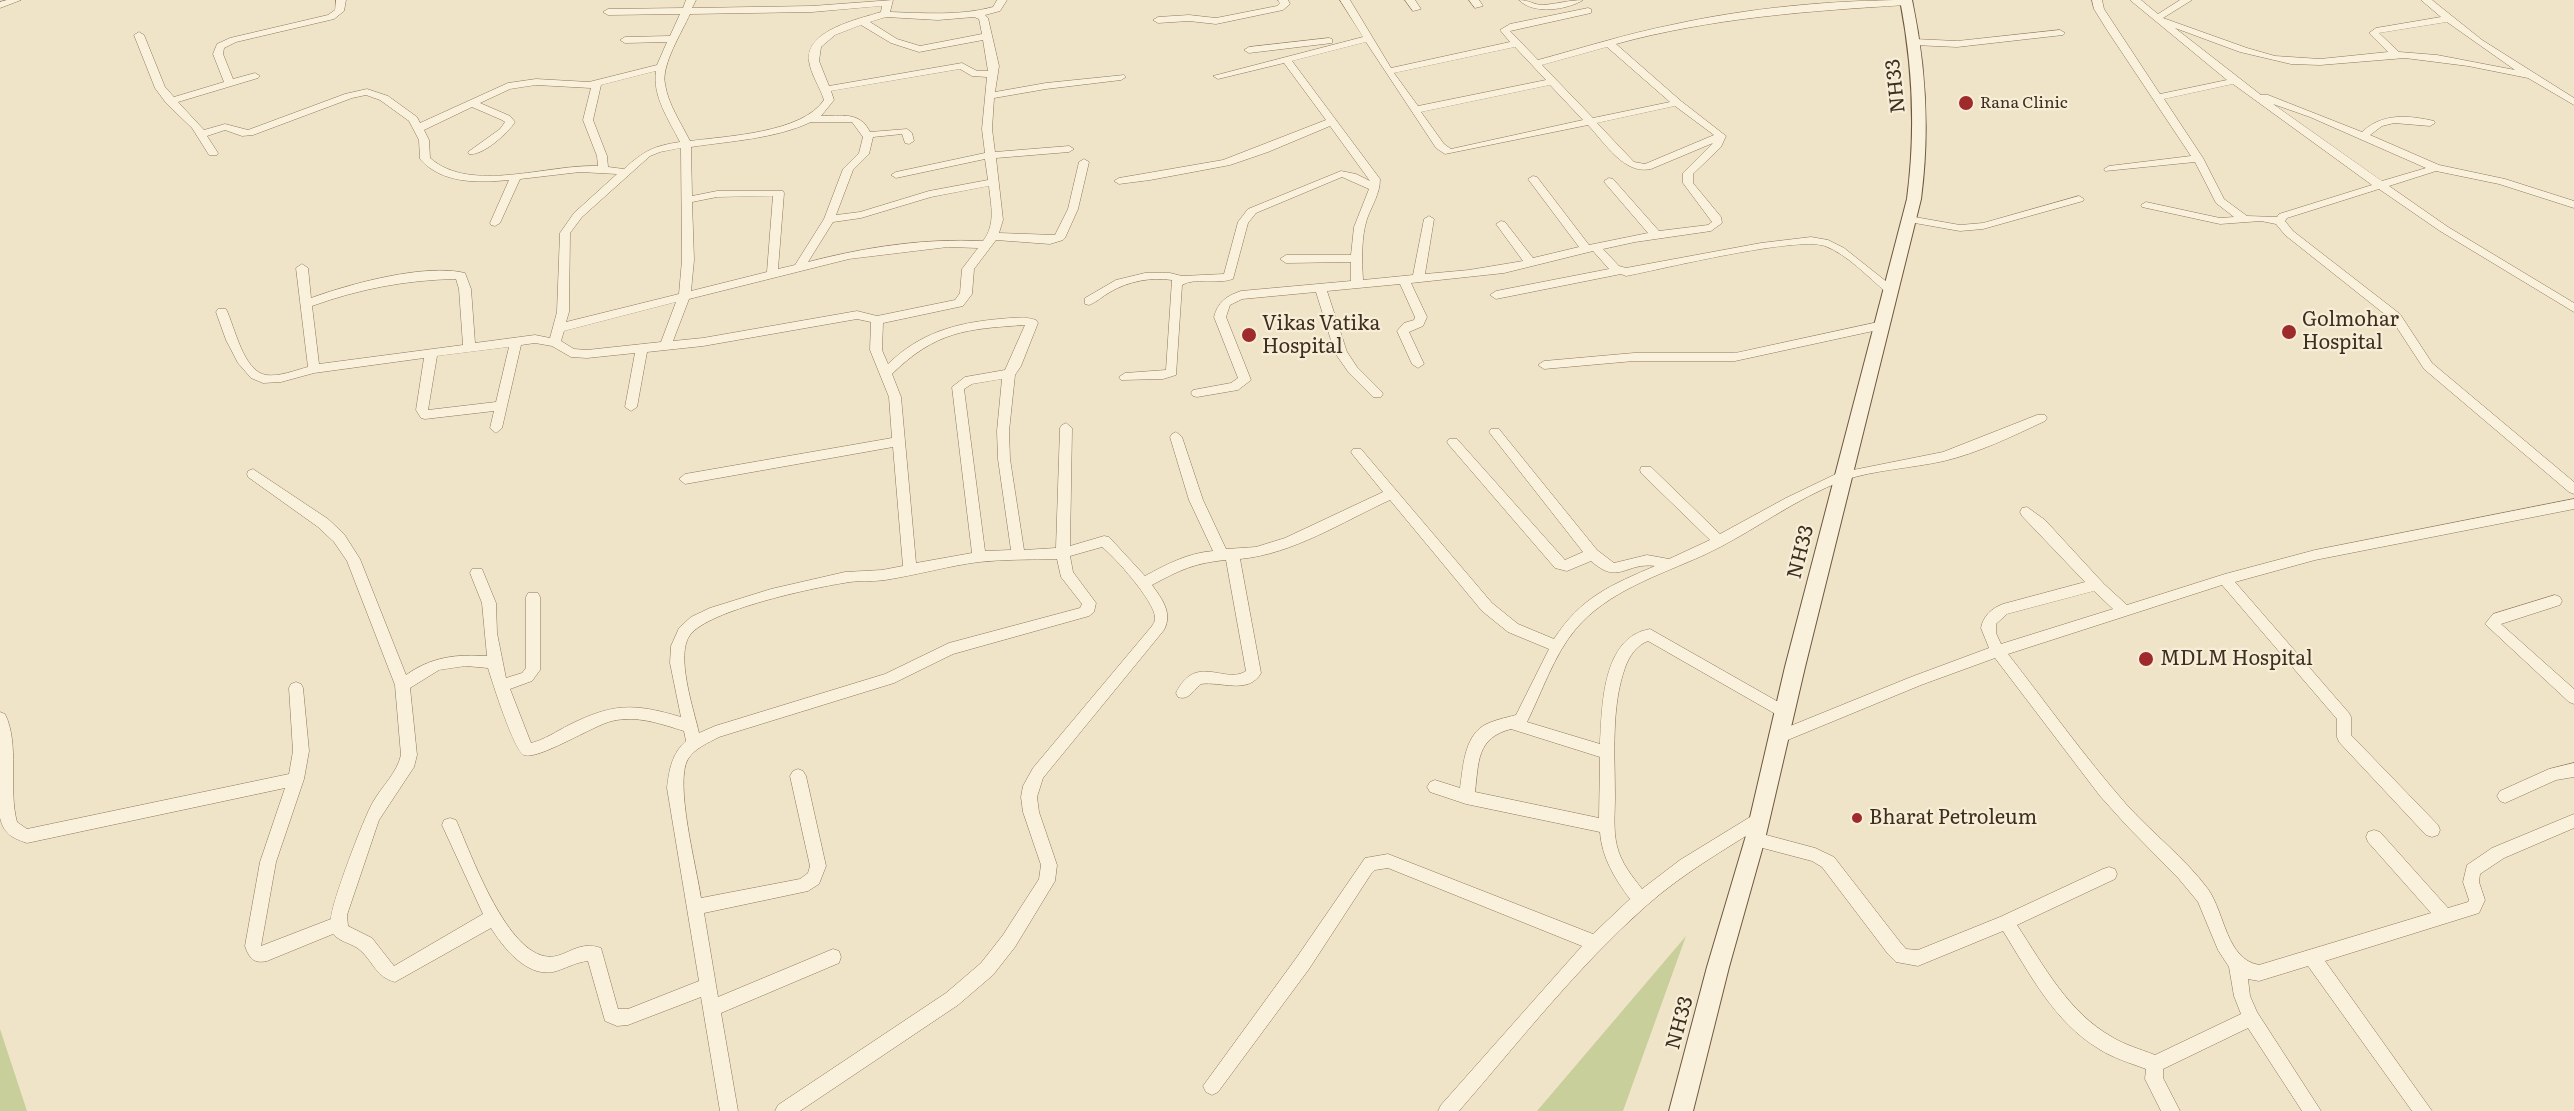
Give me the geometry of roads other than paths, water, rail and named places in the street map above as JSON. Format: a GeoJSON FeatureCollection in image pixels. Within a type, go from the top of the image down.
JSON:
{"type":"FeatureCollection","features":[{"type":"Feature","properties":{"kind":"main road","name":"NH33"},"geometry":{"type":"LineString","coordinates":[[1681,1111],[1718,967],[1755,839],[1784,712],[1909,219],[1917,179],[1922,121],[1914,42],[1906,1]]}},
{"type":"Feature","properties":{"kind":"street"},"geometry":{"type":"LineString","coordinates":[[0,5],[16,0]]}},
{"type":"Feature","properties":{"kind":"street"},"geometry":{"type":"LineString","coordinates":[[229,83],[218,54],[220,46],[233,40],[331,17],[339,11],[341,0]]}},
{"type":"Feature","properties":{"kind":"street"},"geometry":{"type":"LineString","coordinates":[[665,347],[685,295],[688,260],[686,144],[663,97],[659,82],[660,67],[691,0]]}},
{"type":"Feature","properties":{"kind":"street"},"geometry":{"type":"LineString","coordinates":[[608,12],[686,12],[837,3],[887,6],[938,17],[979,14],[997,9],[1002,0]]}},
{"type":"Feature","properties":{"kind":"street"},"geometry":{"type":"LineString","coordinates":[[1158,20],[1189,18],[1222,20],[1280,8],[1285,4],[1283,0]]}},
{"type":"Feature","properties":{"kind":"street"},"geometry":{"type":"LineString","coordinates":[[1345,0],[1388,71],[1440,146],[1449,152],[1677,103]]}},
{"type":"Feature","properties":{"kind":"street"},"geometry":{"type":"LineString","coordinates":[[1410,0],[1416,9]]}},
{"type":"Feature","properties":{"kind":"street"},"geometry":{"type":"LineString","coordinates":[[1524,0],[1528,5],[1539,8],[1578,0]]}},
{"type":"Feature","properties":{"kind":"street"},"geometry":{"type":"LineString","coordinates":[[2097,0],[2099,9],[2198,158],[2220,201],[2245,219]]}},
{"type":"Feature","properties":{"kind":"street"},"geometry":{"type":"LineString","coordinates":[[2135,0],[2235,81],[2380,185],[2444,229],[2574,308]]}},
{"type":"Feature","properties":{"kind":"street"},"geometry":{"type":"LineString","coordinates":[[2157,18],[2187,0]]}},
{"type":"Feature","properties":{"kind":"street"},"geometry":{"type":"LineString","coordinates":[[2426,0],[2491,51],[2574,102]]}},
{"type":"Feature","properties":{"kind":"street"},"geometry":{"type":"LineString","coordinates":[[1535,64],[1672,27],[1749,14],[1906,1]]}},
{"type":"Feature","properties":{"kind":"street"},"geometry":{"type":"LineString","coordinates":[[555,343],[564,293],[565,233],[578,216],[646,154],[657,149],[787,128],[812,119],[828,106],[827,89],[816,66],[814,56],[817,46],[827,36],[862,21],[887,6]]}},
{"type":"Feature","properties":{"kind":"street"},"geometry":{"type":"LineString","coordinates":[[1587,11],[1508,28],[1506,32],[1630,164],[1640,168],[1721,136]]}},
{"type":"Feature","properties":{"kind":"street"},"geometry":{"type":"LineString","coordinates":[[222,312],[232,342],[256,376],[268,379],[314,369],[535,339],[555,343],[571,353],[586,354],[665,347],[848,316],[868,316],[876,320],[950,306],[964,299],[968,269],[990,241],[998,220],[987,122],[993,74],[992,57],[983,18],[979,14]]}},
{"type":"Feature","properties":{"kind":"street"},"geometry":{"type":"LineString","coordinates":[[2157,18],[2264,55],[2289,61],[2330,62],[2396,55],[2434,59],[2532,76]]}},
{"type":"Feature","properties":{"kind":"street"},"geometry":{"type":"LineString","coordinates":[[2396,55],[2376,37],[2374,33],[2376,31],[2448,19]]}},
{"type":"Feature","properties":{"kind":"street"},"geometry":{"type":"LineString","coordinates":[[862,21],[894,41],[919,50],[987,36]]}},
{"type":"Feature","properties":{"kind":"street"},"geometry":{"type":"LineString","coordinates":[[1914,42],[1957,44],[2060,33]]}},
{"type":"Feature","properties":{"kind":"street"},"geometry":{"type":"LineString","coordinates":[[139,35],[153,74],[170,101],[201,134],[213,153]]}},
{"type":"Feature","properties":{"kind":"street"},"geometry":{"type":"LineString","coordinates":[[625,40],[674,39]]}},
{"type":"Feature","properties":{"kind":"street"},"geometry":{"type":"LineString","coordinates":[[1218,76],[1367,39]]}},
{"type":"Feature","properties":{"kind":"street"},"geometry":{"type":"LineString","coordinates":[[1249,50],[1325,41],[1333,42],[1338,46]]}},
{"type":"Feature","properties":{"kind":"street"},"geometry":{"type":"LineString","coordinates":[[1388,71],[1516,44]]}},
{"type":"Feature","properties":{"kind":"street"},"geometry":{"type":"LineString","coordinates":[[1610,44],[1677,103],[1721,136]]}},
{"type":"Feature","properties":{"kind":"street"},"geometry":{"type":"LineString","coordinates":[[1286,58],[1375,179],[1375,188],[1362,220],[1357,258],[1358,285]]}},
{"type":"Feature","properties":{"kind":"street"},"geometry":{"type":"LineString","coordinates":[[827,89],[962,66],[975,74],[993,74]]}},
{"type":"Feature","properties":{"kind":"street"},"geometry":{"type":"LineString","coordinates":[[419,128],[474,104],[496,91],[521,83],[551,82],[583,86],[660,67]]}},
{"type":"Feature","properties":{"kind":"street"},"geometry":{"type":"LineString","coordinates":[[170,101],[255,76]]}},
{"type":"Feature","properties":{"kind":"street"},"geometry":{"type":"LineString","coordinates":[[989,96],[1121,77]]}},
{"type":"Feature","properties":{"kind":"street"},"geometry":{"type":"LineString","coordinates":[[2156,98],[2235,81]]}},
{"type":"Feature","properties":{"kind":"street"},"geometry":{"type":"LineString","coordinates":[[1415,110],[1551,82]]}},
{"type":"Feature","properties":{"kind":"street"},"geometry":{"type":"LineString","coordinates":[[597,83],[589,108],[588,120],[602,152],[603,170]]}},
{"type":"Feature","properties":{"kind":"street"},"geometry":{"type":"LineString","coordinates":[[201,134],[225,127],[249,133],[349,96],[367,92],[384,98],[413,119],[423,140],[425,159],[436,171],[477,178],[514,179],[579,169],[626,172]]}},
{"type":"Feature","properties":{"kind":"street"},"geometry":{"type":"LineString","coordinates":[[2251,93],[2314,115],[2436,168],[2500,180],[2574,205]]}},
{"type":"Feature","properties":{"kind":"street"},"geometry":{"type":"LineString","coordinates":[[473,152],[504,131],[510,122],[474,104]]}},
{"type":"Feature","properties":{"kind":"street"},"geometry":{"type":"LineString","coordinates":[[800,266],[829,219],[848,169],[864,154],[868,136],[855,119],[812,119]]}},
{"type":"Feature","properties":{"kind":"street"},"geometry":{"type":"LineString","coordinates":[[2362,136],[2379,122],[2388,119],[2430,123]]}},
{"type":"Feature","properties":{"kind":"street"},"geometry":{"type":"LineString","coordinates":[[1119,181],[1221,164],[1281,144],[1306,130],[1331,122]]}},
{"type":"Feature","properties":{"kind":"street"},"geometry":{"type":"LineString","coordinates":[[868,136],[903,131],[907,133],[909,141]]}},
{"type":"Feature","properties":{"kind":"street"},"geometry":{"type":"LineString","coordinates":[[1197,393],[1234,387],[1245,380],[1222,328],[1221,307],[1230,299],[1256,292],[1469,274],[1530,263],[1591,248],[1711,228],[1717,223],[1717,219],[1688,183],[1687,178],[1688,173],[1717,146],[1721,136]]}},
{"type":"Feature","properties":{"kind":"street"},"geometry":{"type":"LineString","coordinates":[[896,175],[990,155],[1069,148]]}},
{"type":"Feature","properties":{"kind":"street"},"geometry":{"type":"LineString","coordinates":[[2109,169],[2198,158]]}},
{"type":"Feature","properties":{"kind":"street"},"geometry":{"type":"LineString","coordinates":[[559,328],[849,255],[948,243],[1059,238],[1073,209],[1084,162]]}},
{"type":"Feature","properties":{"kind":"street"},"geometry":{"type":"LineString","coordinates":[[2280,221],[2283,216],[2436,168]]}},
{"type":"Feature","properties":{"kind":"street"},"geometry":{"type":"LineString","coordinates":[[1089,301],[1106,288],[1131,280],[1162,275],[1181,279],[1218,280],[1229,276],[1243,222],[1252,211],[1341,174],[1352,176],[1375,188]]}},
{"type":"Feature","properties":{"kind":"street"},"geometry":{"type":"LineString","coordinates":[[495,223],[514,179]]}},
{"type":"Feature","properties":{"kind":"street"},"geometry":{"type":"LineString","coordinates":[[1533,179],[1591,248],[1620,271]]}},
{"type":"Feature","properties":{"kind":"street"},"geometry":{"type":"LineString","coordinates":[[1609,181],[1657,236]]}},
{"type":"Feature","properties":{"kind":"street"},"geometry":{"type":"LineString","coordinates":[[829,219],[861,215],[929,194],[993,182]]}},
{"type":"Feature","properties":{"kind":"street"},"geometry":{"type":"LineString","coordinates":[[687,200],[717,194],[779,194],[772,274]]}},
{"type":"Feature","properties":{"kind":"street"},"geometry":{"type":"LineString","coordinates":[[1909,219],[1960,228],[1983,226],[2079,199]]}},
{"type":"Feature","properties":{"kind":"street"},"geometry":{"type":"LineString","coordinates":[[2146,205],[2220,221],[2262,218],[2280,221]]}},
{"type":"Feature","properties":{"kind":"street"},"geometry":{"type":"LineString","coordinates":[[1418,280],[1429,219]]}},
{"type":"Feature","properties":{"kind":"street"},"geometry":{"type":"LineString","coordinates":[[2280,221],[2289,233],[2396,317],[2405,327],[2418,355],[2428,366],[2574,489]]}},
{"type":"Feature","properties":{"kind":"street"},"geometry":{"type":"LineString","coordinates":[[1501,224],[1530,263]]}},
{"type":"Feature","properties":{"kind":"street"},"geometry":{"type":"LineString","coordinates":[[1496,295],[1620,271],[1816,240],[1830,245],[1891,290]]}},
{"type":"Feature","properties":{"kind":"street"},"geometry":{"type":"LineString","coordinates":[[1286,259],[1357,258]]}},
{"type":"Feature","properties":{"kind":"street"},"geometry":{"type":"LineString","coordinates":[[302,268],[314,369]]}},
{"type":"Feature","properties":{"kind":"street"},"geometry":{"type":"LineString","coordinates":[[305,304],[368,285],[456,274],[461,276],[465,289],[469,349]]}},
{"type":"Feature","properties":{"kind":"street"},"geometry":{"type":"LineString","coordinates":[[1125,377],[1163,375],[1172,372],[1176,283],[1181,279]]}},
{"type":"Feature","properties":{"kind":"street"},"geometry":{"type":"LineString","coordinates":[[1404,281],[1421,317],[1419,323],[1408,326],[1403,331],[1418,364]]}},
{"type":"Feature","properties":{"kind":"street"},"geometry":{"type":"LineString","coordinates":[[1320,288],[1341,353],[1353,370],[1377,394]]}},
{"type":"Feature","properties":{"kind":"street"},"geometry":{"type":"LineString","coordinates":[[950,306],[959,327]]}},
{"type":"Feature","properties":{"kind":"street"},"geometry":{"type":"LineString","coordinates":[[876,320],[878,327],[876,350],[895,397],[910,570]]}},
{"type":"Feature","properties":{"kind":"street"},"geometry":{"type":"LineString","coordinates":[[885,373],[913,346],[936,335],[959,327],[1031,321],[1032,326],[1015,366],[1009,374],[1003,431],[1004,459],[1018,555]]}},
{"type":"Feature","properties":{"kind":"street"},"geometry":{"type":"LineString","coordinates":[[1544,365],[1634,357],[1736,357],[1883,325]]}},
{"type":"Feature","properties":{"kind":"street"},"geometry":{"type":"LineString","coordinates":[[496,428],[516,342]]}},
{"type":"Feature","properties":{"kind":"street"},"geometry":{"type":"LineString","coordinates":[[631,407],[642,349]]}},
{"type":"Feature","properties":{"kind":"street"},"geometry":{"type":"LineString","coordinates":[[431,354],[422,410],[425,415],[501,406]]}},
{"type":"Feature","properties":{"kind":"street"},"geometry":{"type":"LineString","coordinates":[[979,557],[969,491],[958,387],[969,380],[1009,374]]}},
{"type":"Feature","properties":{"kind":"street"},"geometry":{"type":"LineString","coordinates":[[1466,797],[1476,745],[1490,730],[1521,720],[1526,714],[1557,646],[1570,626],[1593,603],[1843,476],[1945,456],[1998,437],[2041,418]]}},
{"type":"Feature","properties":{"kind":"street"},"geometry":{"type":"LineString","coordinates":[[729,1111],[675,788],[676,765],[682,753],[694,742],[715,732],[889,679],[949,649],[1084,612],[1089,608],[1089,603],[1066,573],[1062,553],[1066,428]]}},
{"type":"Feature","properties":{"kind":"street"},"geometry":{"type":"LineString","coordinates":[[1495,432],[1592,554],[1605,567],[1614,570],[1648,560],[1670,565]]}},
{"type":"Feature","properties":{"kind":"street"},"geometry":{"type":"LineString","coordinates":[[1176,437],[1196,500],[1226,554],[1254,672],[1246,679],[1199,679],[1183,693]]}},
{"type":"Feature","properties":{"kind":"street"},"geometry":{"type":"LineString","coordinates":[[685,479],[898,442]]}},
{"type":"Feature","properties":{"kind":"street"},"geometry":{"type":"LineString","coordinates":[[1453,442],[1560,564],[1567,566],[1592,554]]}},
{"type":"Feature","properties":{"kind":"street"},"geometry":{"type":"LineString","coordinates":[[1357,452],[1499,618],[1522,632],[1557,646]]}},
{"type":"Feature","properties":{"kind":"street"},"geometry":{"type":"LineString","coordinates":[[1646,470],[1719,541]]}},
{"type":"Feature","properties":{"kind":"street"},"geometry":{"type":"LineString","coordinates":[[253,474],[323,523],[339,538],[353,560],[402,685],[409,755],[406,767],[372,819],[338,924],[344,934],[367,945],[389,974],[396,974],[492,918]]}},
{"type":"Feature","properties":{"kind":"street"},"geometry":{"type":"LineString","coordinates":[[1143,584],[1179,564],[1199,557],[1263,550],[1289,542],[1392,493]]}},
{"type":"Feature","properties":{"kind":"street"},"geometry":{"type":"LineString","coordinates":[[1778,738],[1916,681],[1998,651],[2225,579],[2315,555],[2574,504]]}},
{"type":"Feature","properties":{"kind":"street"},"geometry":{"type":"LineString","coordinates":[[2027,512],[2050,532],[2096,585],[2125,611]]}},
{"type":"Feature","properties":{"kind":"street"},"geometry":{"type":"LineString","coordinates":[[694,742],[677,663],[678,646],[684,632],[696,621],[715,612],[771,594],[845,578],[882,575],[979,557],[1062,553],[1104,541],[1143,584],[1162,613],[1160,626],[1038,773],[1031,786],[1029,796],[1031,812],[1049,865],[1047,881],[1010,941],[987,969],[952,999],[784,1111]]}},
{"type":"Feature","properties":{"kind":"street"},"geometry":{"type":"LineString","coordinates":[[477,573],[489,603],[494,662],[522,743],[527,750],[540,747],[613,713],[643,712],[690,726]]}},
{"type":"Feature","properties":{"kind":"street"},"geometry":{"type":"LineString","coordinates":[[2225,579],[2344,717],[2344,738],[2432,830]]}},
{"type":"Feature","properties":{"kind":"street"},"geometry":{"type":"LineString","coordinates":[[2096,585],[2064,592],[1994,615],[1988,624],[1989,634],[1998,651],[2123,811],[2195,885],[2206,900],[2231,957],[2237,965],[2251,973],[2259,973],[2473,908],[2477,895],[2470,876],[2473,870],[2509,848],[2574,821]]}},
{"type":"Feature","properties":{"kind":"street"},"geometry":{"type":"LineString","coordinates":[[501,686],[527,677],[533,670],[533,597]]}},
{"type":"Feature","properties":{"kind":"street"},"geometry":{"type":"LineString","coordinates":[[2555,601],[2498,618],[2492,624],[2574,698]]}},
{"type":"Feature","properties":{"kind":"street"},"geometry":{"type":"LineString","coordinates":[[1641,900],[1624,880],[1614,861],[1607,827],[1607,752],[1617,673],[1627,650],[1643,635],[1657,639],[1784,712]]}},
{"type":"Feature","properties":{"kind":"street"},"geometry":{"type":"LineString","coordinates":[[402,685],[419,672],[445,660],[494,662]]}},
{"type":"Feature","properties":{"kind":"street"},"geometry":{"type":"LineString","coordinates":[[296,688],[302,735],[296,779],[268,862],[253,946],[259,955],[267,953],[338,924]]}},
{"type":"Feature","properties":{"kind":"street"},"geometry":{"type":"LineString","coordinates":[[0,718],[4,743],[6,811],[10,826],[17,833],[27,836],[296,779]]}},
{"type":"Feature","properties":{"kind":"street"},"geometry":{"type":"LineString","coordinates":[[1513,723],[1558,739],[1607,752]]}},
{"type":"Feature","properties":{"kind":"street"},"geometry":{"type":"LineString","coordinates":[[2505,796],[2554,774],[2574,770]]}},
{"type":"Feature","properties":{"kind":"street"},"geometry":{"type":"LineString","coordinates":[[695,907],[802,886],[813,881],[818,866],[798,776]]}},
{"type":"Feature","properties":{"kind":"street"},"geometry":{"type":"LineString","coordinates":[[1435,787],[1466,797],[1607,827]]}},
{"type":"Feature","properties":{"kind":"street"},"geometry":{"type":"LineString","coordinates":[[1447,1111],[1594,943],[1641,900],[1686,865],[1760,819]]}},
{"type":"Feature","properties":{"kind":"street"},"geometry":{"type":"LineString","coordinates":[[450,825],[492,918],[513,946],[541,963],[550,965],[590,952],[595,954],[610,1015],[617,1018],[628,1017],[708,986]]}},
{"type":"Feature","properties":{"kind":"street"},"geometry":{"type":"LineString","coordinates":[[2374,837],[2444,916]]}},
{"type":"Feature","properties":{"kind":"street"},"geometry":{"type":"LineString","coordinates":[[1755,839],[1815,855],[1828,862],[1894,948],[1910,958],[1918,958],[2006,922],[2109,874]]}},
{"type":"Feature","properties":{"kind":"street"},"geometry":{"type":"LineString","coordinates":[[1212,1086],[1303,963],[1357,879],[1371,863],[1388,861],[1594,943]]}},
{"type":"Feature","properties":{"kind":"street"},"geometry":{"type":"LineString","coordinates":[[2006,922],[2061,1004],[2081,1027],[2102,1042],[2155,1064],[2251,1018]]}},
{"type":"Feature","properties":{"kind":"street"},"geometry":{"type":"LineString","coordinates":[[711,1010],[833,957]]}},
{"type":"Feature","properties":{"kind":"street"},"geometry":{"type":"LineString","coordinates":[[2313,957],[2423,1111]]}},
{"type":"Feature","properties":{"kind":"street"},"geometry":{"type":"LineString","coordinates":[[2237,965],[2242,996],[2251,1018],[2312,1111]]}},
{"type":"Feature","properties":{"kind":"street"},"geometry":{"type":"LineString","coordinates":[[2155,1064],[2154,1079],[2171,1111]]}},
{"type":"Feature","properties":{"kind":"place","name":"Rana Clinic"},"geometry":{"type":"Point","coordinates":[1966,103]}},
{"type":"Feature","properties":{"kind":"place","name":"Golmohar Hospital"},"geometry":{"type":"Point","coordinates":[2289,332]}},
{"type":"Feature","properties":{"kind":"place","name":"Vikas Vatika Hospital"},"geometry":{"type":"Point","coordinates":[1249,335]}},
{"type":"Feature","properties":{"kind":"place","name":"MDLM Hospital"},"geometry":{"type":"Point","coordinates":[2146,659]}},
{"type":"Feature","properties":{"kind":"place","name":"Bharat Petroleum"},"geometry":{"type":"Point","coordinates":[1857,818]}}]}
